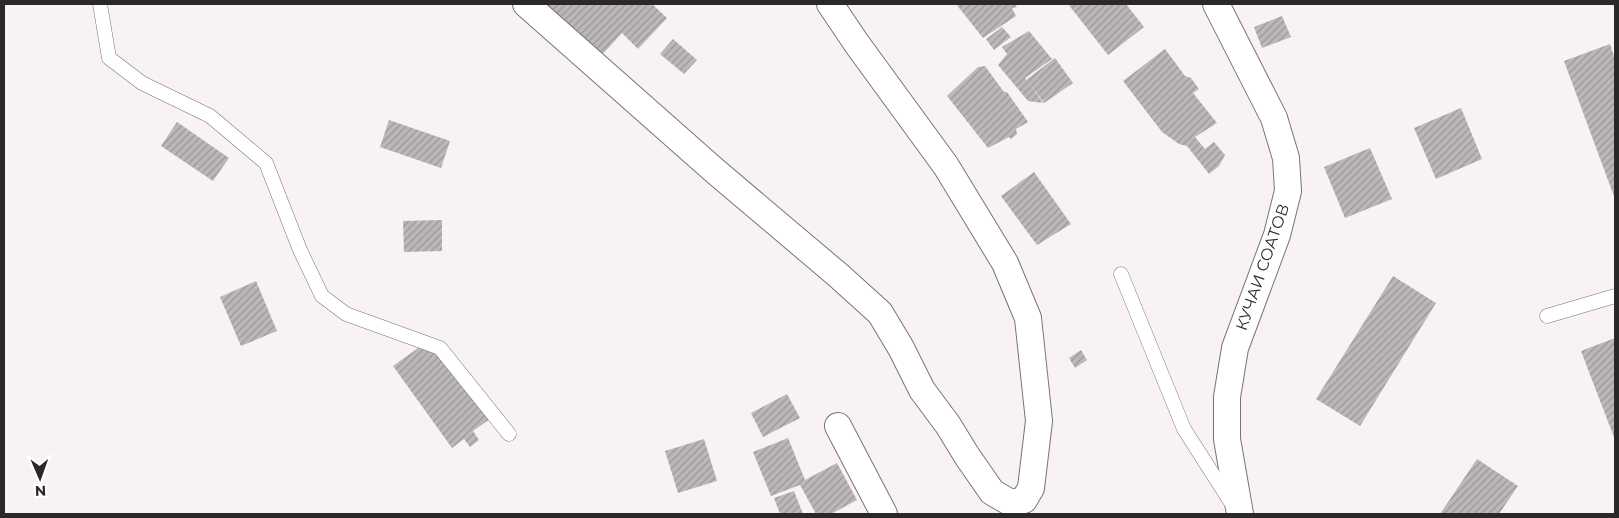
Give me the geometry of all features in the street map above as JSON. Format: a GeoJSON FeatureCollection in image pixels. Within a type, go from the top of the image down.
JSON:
{"type":"FeatureCollection","features":[{"type":"Feature","properties":{"kind":"street"},"geometry":{"type":"LineString","coordinates":[[526,4],[715,171],[838,275],[880,314],[901,348],[922,390],[948,425],[992,492],[1010,504],[1028,507],[1039,421],[1028,318],[1005,263],[946,166],[830,4]]}},
{"type":"Feature","properties":{"kind":"street","name":"КУЧАИ СОАТОВ"},"geometry":{"type":"LineString","coordinates":[[1216,4],[1274,118],[1286,158],[1288,191],[1277,235],[1234,348],[1227,397],[1227,439],[1239,514]]}},
{"type":"Feature","properties":{"kind":"street"},"geometry":{"type":"LineString","coordinates":[[838,426],[884,514]]}},
{"type":"Feature","properties":{"kind":"lane"},"geometry":{"type":"LineString","coordinates":[[100,4],[109,58],[142,83],[210,116],[266,163],[300,250],[322,296],[346,314],[440,348],[509,434]]}},
{"type":"Feature","properties":{"kind":"lane"},"geometry":{"type":"LineString","coordinates":[[1121,274],[1184,430],[1239,514]]}},
{"type":"Feature","properties":{"kind":"lane"},"geometry":{"type":"LineString","coordinates":[[1548,316],[1615,296]]}},
{"type":"Feature","properties":{"kind":"building"},"geometry":{"type":"Polygon","coordinates":[[[543,4],[652,4],[667,18],[638,49],[622,33],[600,57],[543,4]]]}},
{"type":"Feature","properties":{"kind":"building"},"geometry":{"type":"Polygon","coordinates":[[[956,4],[1015,4],[1017,7],[1012,8],[1016,16],[983,38],[956,4]]]}},
{"type":"Feature","properties":{"kind":"building"},"geometry":{"type":"Polygon","coordinates":[[[1068,4],[1126,4],[1144,27],[1108,55],[1068,4]]]}},
{"type":"Feature","properties":{"kind":"building"},"geometry":{"type":"Polygon","coordinates":[[[1282,16],[1291,37],[1262,48],[1254,27],[1282,16]]]}},
{"type":"Feature","properties":{"kind":"building"},"geometry":{"type":"Polygon","coordinates":[[[1002,27],[1011,37],[994,50],[986,39],[1002,27]]]}},
{"type":"Feature","properties":{"kind":"building"},"geometry":{"type":"Polygon","coordinates":[[[1029,31],[1052,59],[1025,78],[1026,80],[1055,58],[1073,83],[1044,103],[1029,83],[1043,103],[1028,101],[998,65],[1007,54],[1002,47],[1029,31]]]}},
{"type":"Feature","properties":{"kind":"building"},"geometry":{"type":"Polygon","coordinates":[[[673,39],[697,60],[684,74],[660,54],[673,39]]]}},
{"type":"Feature","properties":{"kind":"building"},"geometry":{"type":"Polygon","coordinates":[[[1610,44],[1615,59],[1615,199],[1564,61],[1610,44]]]}},
{"type":"Feature","properties":{"kind":"building"},"geometry":{"type":"Polygon","coordinates":[[[1165,49],[1185,76],[1191,78],[1199,89],[1193,93],[1217,123],[1195,137],[1205,149],[1214,142],[1225,155],[1219,166],[1209,174],[1187,146],[1179,144],[1162,132],[1123,81],[1165,49]]]}},
{"type":"Feature","properties":{"kind":"building"},"geometry":{"type":"Polygon","coordinates":[[[985,66],[1004,92],[1007,92],[1028,122],[1016,129],[1017,134],[1011,139],[1009,137],[988,148],[947,96],[978,67],[985,66]]]}},
{"type":"Feature","properties":{"kind":"building"},"geometry":{"type":"Polygon","coordinates":[[[1461,108],[1482,159],[1436,179],[1414,128],[1461,108]]]}},
{"type":"Feature","properties":{"kind":"building"},"geometry":{"type":"Polygon","coordinates":[[[389,120],[450,141],[441,168],[380,147],[389,120]]]}},
{"type":"Feature","properties":{"kind":"building"},"geometry":{"type":"Polygon","coordinates":[[[177,122],[229,158],[213,181],[161,146],[177,122]]]}},
{"type":"Feature","properties":{"kind":"building"},"geometry":{"type":"Polygon","coordinates":[[[1370,148],[1392,199],[1345,218],[1324,167],[1370,148]]]}},
{"type":"Feature","properties":{"kind":"building"},"geometry":{"type":"Polygon","coordinates":[[[1034,172],[1071,224],[1037,245],[1001,196],[1034,172]]]}},
{"type":"Feature","properties":{"kind":"building"},"geometry":{"type":"Polygon","coordinates":[[[442,220],[442,251],[404,252],[403,221],[442,220]]]}},
{"type":"Feature","properties":{"kind":"building"},"geometry":{"type":"Polygon","coordinates":[[[1393,276],[1436,303],[1360,426],[1316,399],[1393,276]]]}},
{"type":"Feature","properties":{"kind":"building"},"geometry":{"type":"Polygon","coordinates":[[[256,281],[277,331],[241,346],[220,297],[256,281]]]}},
{"type":"Feature","properties":{"kind":"building"},"geometry":{"type":"Polygon","coordinates":[[[432,338],[490,419],[473,431],[479,440],[470,447],[464,439],[452,448],[393,366],[432,338]]]}},
{"type":"Feature","properties":{"kind":"building"},"geometry":{"type":"Polygon","coordinates":[[[1615,338],[1615,440],[1581,351],[1615,338]]]}},
{"type":"Feature","properties":{"kind":"building"},"geometry":{"type":"Polygon","coordinates":[[[1081,350],[1087,360],[1075,368],[1069,358],[1081,350]]]}},
{"type":"Feature","properties":{"kind":"building"},"geometry":{"type":"Polygon","coordinates":[[[787,394],[800,418],[763,437],[751,413],[787,394]]]}},
{"type":"Feature","properties":{"kind":"building"},"geometry":{"type":"Polygon","coordinates":[[[788,438],[805,480],[837,463],[857,500],[831,514],[816,514],[800,485],[771,496],[753,452],[788,438]]]}},
{"type":"Feature","properties":{"kind":"building"},"geometry":{"type":"Polygon","coordinates":[[[704,439],[717,481],[678,493],[665,451],[704,439]]]}},
{"type":"Feature","properties":{"kind":"building"},"geometry":{"type":"Polygon","coordinates":[[[1477,459],[1518,486],[1499,514],[1440,514],[1477,459]]]}},
{"type":"Feature","properties":{"kind":"building"},"geometry":{"type":"Polygon","coordinates":[[[794,491],[803,514],[780,514],[774,498],[794,491]]]}}]}
